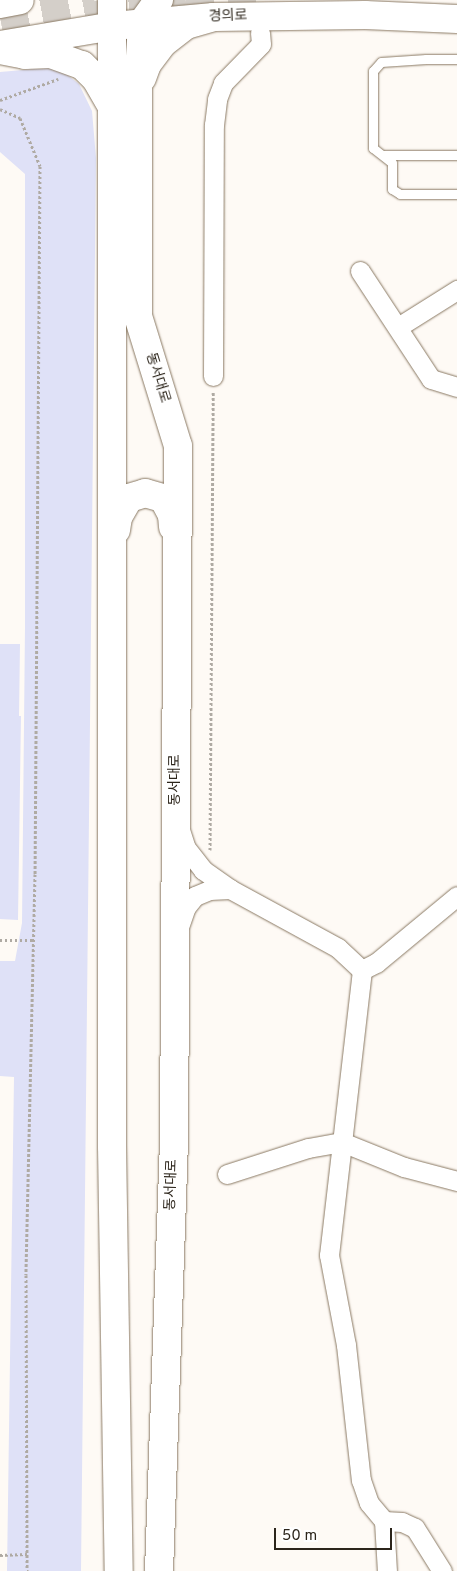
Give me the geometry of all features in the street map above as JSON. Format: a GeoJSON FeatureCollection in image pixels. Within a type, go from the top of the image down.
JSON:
{"type":"FeatureCollection","features":[{"type":"Feature","properties":{"kind":"main road"},"geometry":{"type":"LineString","coordinates":[[0,4],[20,0]]}},
{"type":"Feature","properties":{"kind":"main road"},"geometry":{"type":"LineString","coordinates":[[142,23],[159,0]]}},
{"type":"Feature","properties":{"kind":"main road"},"geometry":{"type":"LineString","coordinates":[[241,0],[255,10],[264,9],[267,24]]}},
{"type":"Feature","properties":{"kind":"main road"},"geometry":{"type":"LineString","coordinates":[[409,0],[457,2]]}},
{"type":"Feature","properties":{"kind":"main road"},"geometry":{"type":"LineString","coordinates":[[113,13],[112,1146],[119,1571]]}},
{"type":"Feature","properties":{"kind":"main road","name":"경의로"},"geometry":{"type":"LineString","coordinates":[[0,45],[113,13],[142,23],[214,17],[267,24],[365,15],[457,19]]}},
{"type":"Feature","properties":{"kind":"main road"},"geometry":{"type":"LineString","coordinates":[[138,89],[147,64],[163,43],[186,25],[214,17]]}},
{"type":"Feature","properties":{"kind":"main road","name":"동서대로"},"geometry":{"type":"LineString","coordinates":[[142,23],[138,89],[138,316],[178,446],[174,1146],[158,1571]]}},
{"type":"Feature","properties":{"kind":"main road"},"geometry":{"type":"LineString","coordinates":[[0,50],[25,55],[51,54],[82,66],[96,79],[114,109]]}},
{"type":"Feature","properties":{"kind":"main road"},"geometry":{"type":"LineString","coordinates":[[112,561],[118,517],[129,498],[145,493],[163,498],[172,515],[178,564]]}},
{"type":"Feature","properties":{"kind":"main road"},"geometry":{"type":"LineString","coordinates":[[104,1571],[112,1146]]}},
{"type":"Feature","properties":{"kind":"main road"},"geometry":{"type":"LineString","coordinates":[[174,1146],[174,1571]]}},
{"type":"Feature","properties":{"kind":"street"},"geometry":{"type":"LineString","coordinates":[[213,376],[214,124],[217,99],[223,83],[261,44],[267,24]]}},
{"type":"Feature","properties":{"kind":"street"},"geometry":{"type":"LineString","coordinates":[[360,271],[431,379],[457,387]]}},
{"type":"Feature","properties":{"kind":"street"},"geometry":{"type":"LineString","coordinates":[[398,328],[457,290]]}},
{"type":"Feature","properties":{"kind":"street"},"geometry":{"type":"LineString","coordinates":[[176,812],[182,837],[193,859],[203,870],[225,885],[338,948],[362,970]]}},
{"type":"Feature","properties":{"kind":"street"},"geometry":{"type":"LineString","coordinates":[[175,957],[180,923],[186,907],[195,896],[225,885]]}},
{"type":"Feature","properties":{"kind":"street"},"geometry":{"type":"LineString","coordinates":[[362,970],[376,963],[455,902]]}},
{"type":"Feature","properties":{"kind":"street"},"geometry":{"type":"LineString","coordinates":[[362,970],[330,1255],[346,1345],[361,1480],[369,1503],[384,1521],[387,1571]]}},
{"type":"Feature","properties":{"kind":"street"},"geometry":{"type":"LineString","coordinates":[[226,1174],[308,1148],[342,1142],[404,1166],[457,1181]]}},
{"type":"Feature","properties":{"kind":"street"},"geometry":{"type":"LineString","coordinates":[[384,1521],[402,1522],[415,1528],[442,1571]]}},
{"type":"Feature","properties":{"kind":"lane"},"geometry":{"type":"LineString","coordinates":[[457,59],[381,62],[373,71],[374,148],[392,163],[392,189],[400,194],[457,194]]}},
{"type":"Feature","properties":{"kind":"lane"},"geometry":{"type":"LineString","coordinates":[[384,155],[457,155]]}},
{"type":"Feature","properties":{"kind":"path"},"geometry":{"type":"LineString","coordinates":[[0,100],[65,77]]}},
{"type":"Feature","properties":{"kind":"path"},"geometry":{"type":"LineString","coordinates":[[0,109],[20,118],[40,166],[34,940],[26,1275],[27,1571]]}},
{"type":"Feature","properties":{"kind":"path"},"geometry":{"type":"LineString","coordinates":[[213,376],[210,852],[225,885]]}},
{"type":"Feature","properties":{"kind":"path"},"geometry":{"type":"LineString","coordinates":[[0,940],[34,940]]}},
{"type":"Feature","properties":{"kind":"path"},"geometry":{"type":"LineString","coordinates":[[0,1555],[27,1554]]}},
{"type":"Feature","properties":{"kind":"shaded area"},"geometry":{"type":"Polygon","coordinates":[[[57,67],[79,84],[92,111],[96,158],[81,1571],[7,1571],[14,1077],[0,1076],[0,961],[15,961],[22,923],[25,626],[25,174],[0,152],[0,72],[57,67]]]}},
{"type":"Feature","properties":{"kind":"shaded area"},"geometry":{"type":"Polygon","coordinates":[[[0,644],[20,644],[19,716],[21,716],[18,920],[0,919],[0,644]]]}},
{"type":"Feature","properties":{"kind":"tunnel"},"geometry":{"type":"LineString","coordinates":[[0,18],[94,0]]}},
{"type":"Feature","properties":{"kind":"tunnel"},"geometry":{"type":"LineString","coordinates":[[88,16],[186,2],[257,0]]}}]}
